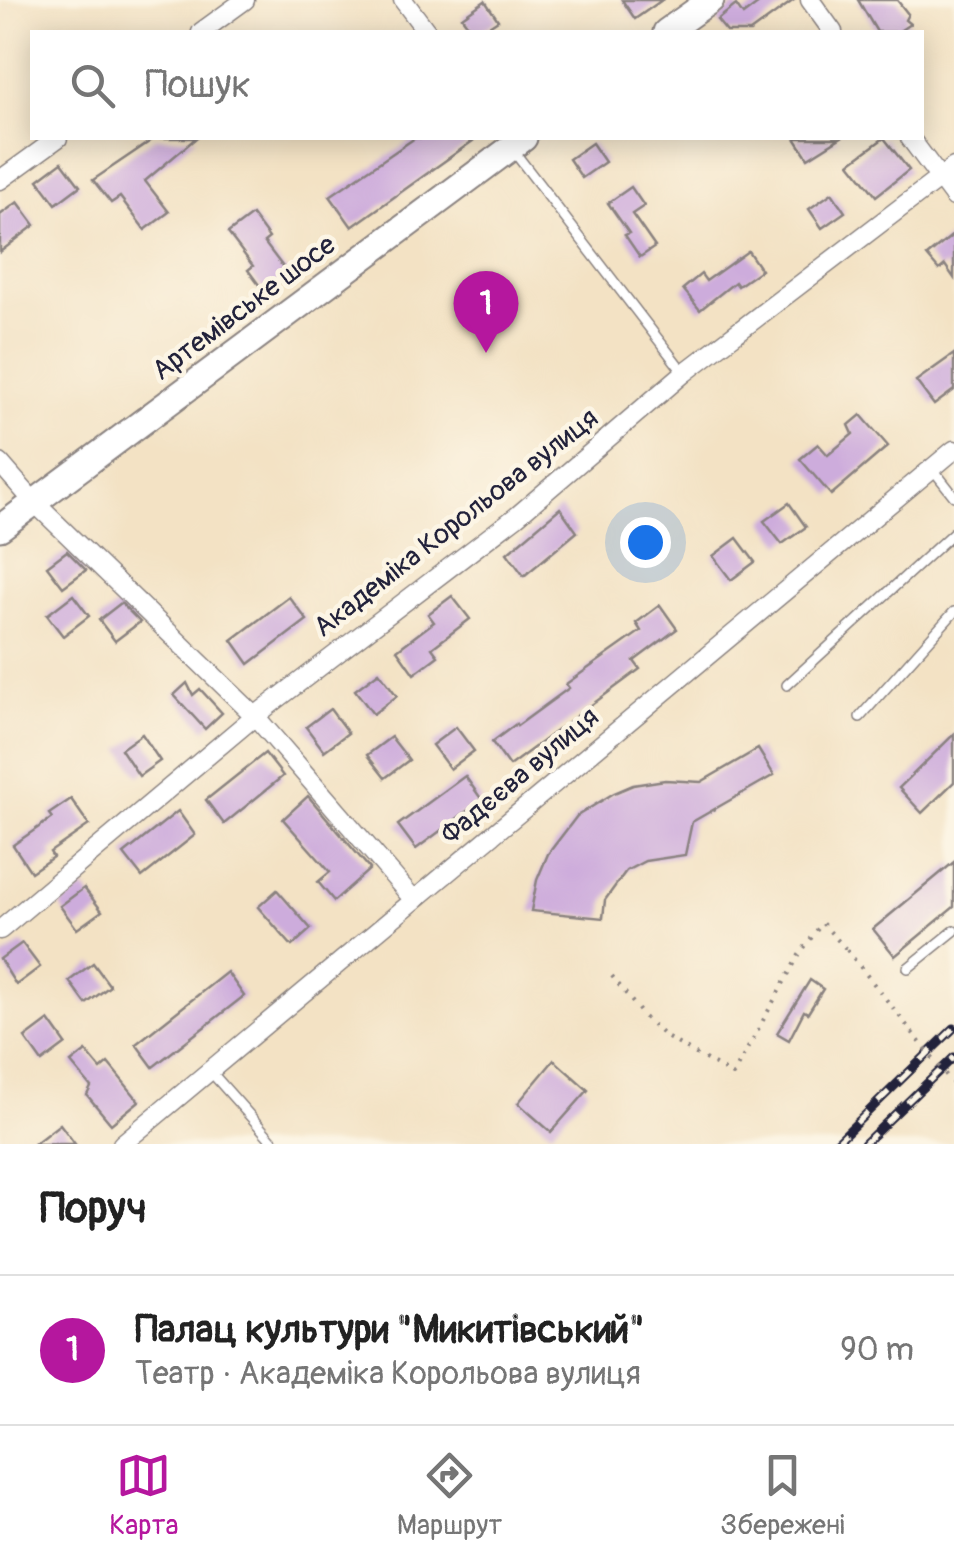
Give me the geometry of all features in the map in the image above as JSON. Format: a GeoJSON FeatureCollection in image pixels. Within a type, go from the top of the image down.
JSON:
{"type":"FeatureCollection","features":[{"type":"Feature","properties":{"kind":"main road"},"geometry":{"type":"LineString","coordinates":[[669,30],[711,0]]}},
{"type":"Feature","properties":{"kind":"main road","name":"Артемівське шосе"},"geometry":{"type":"LineString","coordinates":[[0,528],[512,141]]}},
{"type":"Feature","properties":{"kind":"street"},"geometry":{"type":"LineString","coordinates":[[204,30],[246,0]]}},
{"type":"Feature","properties":{"kind":"street"},"geometry":{"type":"LineString","coordinates":[[403,0],[425,30]]}},
{"type":"Feature","properties":{"kind":"street"},"geometry":{"type":"LineString","coordinates":[[810,0],[832,30]]}},
{"type":"Feature","properties":{"kind":"street"},"geometry":{"type":"LineString","coordinates":[[0,180],[55,140]]}},
{"type":"Feature","properties":{"kind":"street"},"geometry":{"type":"LineString","coordinates":[[912,140],[946,173],[954,197]]}},
{"type":"Feature","properties":{"kind":"street","name":"Академіка Корольова вулиця"},"geometry":{"type":"LineString","coordinates":[[0,930],[254,716],[517,516],[684,373],[946,173]]}},
{"type":"Feature","properties":{"kind":"street","name":"Фадєєва вулиця"},"geometry":{"type":"LineString","coordinates":[[122,1144],[954,450]]}},
{"type":"Feature","properties":{"kind":"street"},"geometry":{"type":"LineString","coordinates":[[0,463],[34,502],[254,716],[414,900]]}},
{"type":"Feature","properties":{"kind":"lane"},"geometry":{"type":"LineString","coordinates":[[512,141],[684,373]]}},
{"type":"Feature","properties":{"kind":"lane"},"geometry":{"type":"LineString","coordinates":[[932,468],[954,496]]}},
{"type":"Feature","properties":{"kind":"lane"},"geometry":{"type":"LineString","coordinates":[[787,684],[954,532]]}},
{"type":"Feature","properties":{"kind":"lane"},"geometry":{"type":"LineString","coordinates":[[860,718],[954,612]]}},
{"type":"Feature","properties":{"kind":"lane"},"geometry":{"type":"LineString","coordinates":[[908,968],[954,931]]}},
{"type":"Feature","properties":{"kind":"lane"},"geometry":{"type":"LineString","coordinates":[[210,1071],[276,1144]]}},
{"type":"Feature","properties":{"kind":"path"},"geometry":{"type":"LineString","coordinates":[[612,976],[666,1038],[733,1075],[799,955],[822,923],[954,1085]]}},
{"type":"Feature","properties":{"kind":"building"},"geometry":{"type":"Polygon","coordinates":[[[622,0],[662,0],[635,19],[622,0]]]}},
{"type":"Feature","properties":{"kind":"building"},"geometry":{"type":"Polygon","coordinates":[[[763,0],[794,0],[753,30],[725,30],[717,20],[736,5],[743,15],[763,0]]]}},
{"type":"Feature","properties":{"kind":"building"},"geometry":{"type":"Polygon","coordinates":[[[858,0],[897,0],[908,14],[905,20],[910,24],[901,30],[876,30],[858,0]]]}},
{"type":"Feature","properties":{"kind":"building"},"geometry":{"type":"Polygon","coordinates":[[[485,1],[498,20],[483,30],[472,30],[462,17],[485,1]]]}},
{"type":"Feature","properties":{"kind":"building"},"geometry":{"type":"Polygon","coordinates":[[[152,140],[194,140],[145,181],[169,212],[145,230],[120,197],[111,203],[93,180],[152,140]]]}},
{"type":"Feature","properties":{"kind":"building"},"geometry":{"type":"Polygon","coordinates":[[[412,140],[474,140],[352,227],[330,196],[412,140]]]}},
{"type":"Feature","properties":{"kind":"building"},"geometry":{"type":"Polygon","coordinates":[[[796,140],[837,140],[808,158],[796,140]]]}},
{"type":"Feature","properties":{"kind":"building"},"geometry":{"type":"Polygon","coordinates":[[[886,140],[909,170],[876,196],[850,163],[886,140]]]}},
{"type":"Feature","properties":{"kind":"building"},"geometry":{"type":"Polygon","coordinates":[[[592,143],[605,162],[582,178],[569,159],[592,143]]]}},
{"type":"Feature","properties":{"kind":"building"},"geometry":{"type":"Polygon","coordinates":[[[62,162],[80,186],[56,204],[38,180],[62,162]]]}},
{"type":"Feature","properties":{"kind":"building"},"geometry":{"type":"Polygon","coordinates":[[[631,187],[644,206],[632,214],[655,247],[640,257],[608,203],[631,187]]]}},
{"type":"Feature","properties":{"kind":"building"},"geometry":{"type":"Polygon","coordinates":[[[832,193],[845,212],[822,228],[809,209],[832,193]]]}},
{"type":"Feature","properties":{"kind":"building"},"geometry":{"type":"Polygon","coordinates":[[[18,202],[35,225],[0,252],[0,215],[18,202]]]}},
{"type":"Feature","properties":{"kind":"building"},"geometry":{"type":"Polygon","coordinates":[[[252,215],[269,238],[264,242],[289,275],[265,293],[248,270],[253,266],[228,233],[252,215]]]}},
{"type":"Feature","properties":{"kind":"building"},"geometry":{"type":"Polygon","coordinates":[[[954,234],[954,278],[945,265],[939,270],[927,256],[954,234]]]}},
{"type":"Feature","properties":{"kind":"building"},"geometry":{"type":"Polygon","coordinates":[[[748,251],[761,270],[738,286],[735,282],[700,310],[683,289],[701,274],[706,281],[748,251]]]}},
{"type":"Feature","properties":{"kind":"building"},"geometry":{"type":"Polygon","coordinates":[[[954,354],[954,390],[934,405],[916,381],[954,354]]]}},
{"type":"Feature","properties":{"kind":"building"},"geometry":{"type":"Polygon","coordinates":[[[861,415],[888,446],[831,495],[800,459],[818,444],[828,455],[853,434],[849,425],[861,415]]]}},
{"type":"Feature","properties":{"kind":"building"},"geometry":{"type":"Polygon","coordinates":[[[789,503],[806,527],[782,544],[764,521],[789,503]]]}},
{"type":"Feature","properties":{"kind":"building"},"geometry":{"type":"Polygon","coordinates":[[[560,508],[577,532],[524,576],[507,553],[560,508]]]}},
{"type":"Feature","properties":{"kind":"building"},"geometry":{"type":"Polygon","coordinates":[[[737,538],[755,562],[731,580],[713,556],[737,538]]]}},
{"type":"Feature","properties":{"kind":"building"},"geometry":{"type":"Polygon","coordinates":[[[67,551],[86,570],[63,587],[47,566],[67,551]]]}},
{"type":"Feature","properties":{"kind":"building"},"geometry":{"type":"Polygon","coordinates":[[[73,595],[89,616],[63,636],[47,615],[73,595]]]}},
{"type":"Feature","properties":{"kind":"building"},"geometry":{"type":"Polygon","coordinates":[[[452,596],[470,619],[432,648],[438,656],[414,674],[397,650],[434,622],[428,614],[452,596]]]}},
{"type":"Feature","properties":{"kind":"building"},"geometry":{"type":"Polygon","coordinates":[[[289,597],[307,620],[249,664],[232,640],[289,597]]]}},
{"type":"Feature","properties":{"kind":"building"},"geometry":{"type":"Polygon","coordinates":[[[121,603],[140,622],[115,641],[99,620],[121,603]]]}},
{"type":"Feature","properties":{"kind":"building"},"geometry":{"type":"Polygon","coordinates":[[[660,605],[677,629],[634,661],[640,669],[509,766],[492,742],[641,631],[636,623],[660,605]]]}},
{"type":"Feature","properties":{"kind":"building"},"geometry":{"type":"Polygon","coordinates":[[[379,672],[397,696],[373,714],[355,690],[379,672]]]}},
{"type":"Feature","properties":{"kind":"building"},"geometry":{"type":"Polygon","coordinates":[[[187,683],[193,695],[200,689],[222,713],[205,729],[174,695],[187,683]]]}},
{"type":"Feature","properties":{"kind":"building"},"geometry":{"type":"Polygon","coordinates":[[[330,709],[348,733],[324,751],[306,727],[330,709]]]}},
{"type":"Feature","properties":{"kind":"building"},"geometry":{"type":"Polygon","coordinates":[[[456,727],[474,751],[450,769],[432,745],[456,727]]]}},
{"type":"Feature","properties":{"kind":"building"},"geometry":{"type":"Polygon","coordinates":[[[142,734],[160,761],[139,776],[121,749],[142,734]]]}},
{"type":"Feature","properties":{"kind":"building"},"geometry":{"type":"Polygon","coordinates":[[[954,734],[954,782],[922,813],[899,788],[954,734]]]}},
{"type":"Feature","properties":{"kind":"building"},"geometry":{"type":"Polygon","coordinates":[[[391,737],[409,760],[385,778],[367,755],[391,737]]]}},
{"type":"Feature","properties":{"kind":"building"},"geometry":{"type":"Polygon","coordinates":[[[758,749],[774,775],[692,822],[685,855],[645,861],[626,871],[605,900],[603,918],[531,911],[537,880],[548,854],[577,816],[633,785],[665,780],[701,782],[758,749]]]}},
{"type":"Feature","properties":{"kind":"building"},"geometry":{"type":"Polygon","coordinates":[[[265,753],[283,776],[224,824],[206,800],[265,753]]]}},
{"type":"Feature","properties":{"kind":"building"},"geometry":{"type":"Polygon","coordinates":[[[465,776],[482,800],[416,849],[398,825],[465,776]]]}},
{"type":"Feature","properties":{"kind":"building"},"geometry":{"type":"Polygon","coordinates":[[[308,796],[370,869],[334,901],[318,882],[330,872],[283,819],[308,796]]]}},
{"type":"Feature","properties":{"kind":"building"},"geometry":{"type":"Polygon","coordinates":[[[71,799],[89,825],[50,852],[53,857],[31,872],[13,845],[52,818],[49,814],[71,799]]]}},
{"type":"Feature","properties":{"kind":"building"},"geometry":{"type":"Polygon","coordinates":[[[178,811],[195,835],[142,877],[124,854],[178,811]]]}},
{"type":"Feature","properties":{"kind":"building"},"geometry":{"type":"Polygon","coordinates":[[[954,862],[954,907],[895,956],[873,929],[954,862]]]}},
{"type":"Feature","properties":{"kind":"building"},"geometry":{"type":"Polygon","coordinates":[[[84,888],[102,911],[77,929],[60,906],[84,888]]]}},
{"type":"Feature","properties":{"kind":"building"},"geometry":{"type":"Polygon","coordinates":[[[277,890],[311,929],[292,946],[258,907],[277,890]]]}},
{"type":"Feature","properties":{"kind":"building"},"geometry":{"type":"Polygon","coordinates":[[[22,943],[40,967],[16,985],[0,959],[22,943]]]}},
{"type":"Feature","properties":{"kind":"building"},"geometry":{"type":"Polygon","coordinates":[[[93,963],[110,986],[86,1004],[69,981],[93,963]]]}},
{"type":"Feature","properties":{"kind":"building"},"geometry":{"type":"Polygon","coordinates":[[[227,972],[244,996],[153,1067],[136,1044],[227,972]]]}},
{"type":"Feature","properties":{"kind":"building"},"geometry":{"type":"Polygon","coordinates":[[[810,980],[823,989],[808,1013],[804,1011],[789,1040],[777,1033],[810,980]]]}},
{"type":"Feature","properties":{"kind":"building"},"geometry":{"type":"Polygon","coordinates":[[[49,1020],[66,1044],[42,1062],[25,1038],[49,1020]]]}},
{"type":"Feature","properties":{"kind":"building"},"geometry":{"type":"Polygon","coordinates":[[[86,1051],[101,1069],[108,1063],[139,1101],[111,1124],[87,1095],[91,1087],[71,1063],[86,1051]]]}},
{"type":"Feature","properties":{"kind":"building"},"geometry":{"type":"Polygon","coordinates":[[[554,1060],[588,1090],[551,1132],[518,1103],[554,1060]]]}},
{"type":"Feature","properties":{"kind":"building"},"geometry":{"type":"Polygon","coordinates":[[[60,1124],[75,1144],[34,1144],[60,1124]]]}},
{"type":"Feature","properties":{"kind":"railway"},"geometry":{"type":"LineString","coordinates":[[835,1144],[954,1028]]}},
{"type":"Feature","properties":{"kind":"railway"},"geometry":{"type":"LineString","coordinates":[[864,1144],[954,1057]]}},
{"type":"Feature","properties":{"kind":"place","name":"Палац культури \"Микитівський\""},"geometry":{"type":"Point","coordinates":[486,353]}}]}
